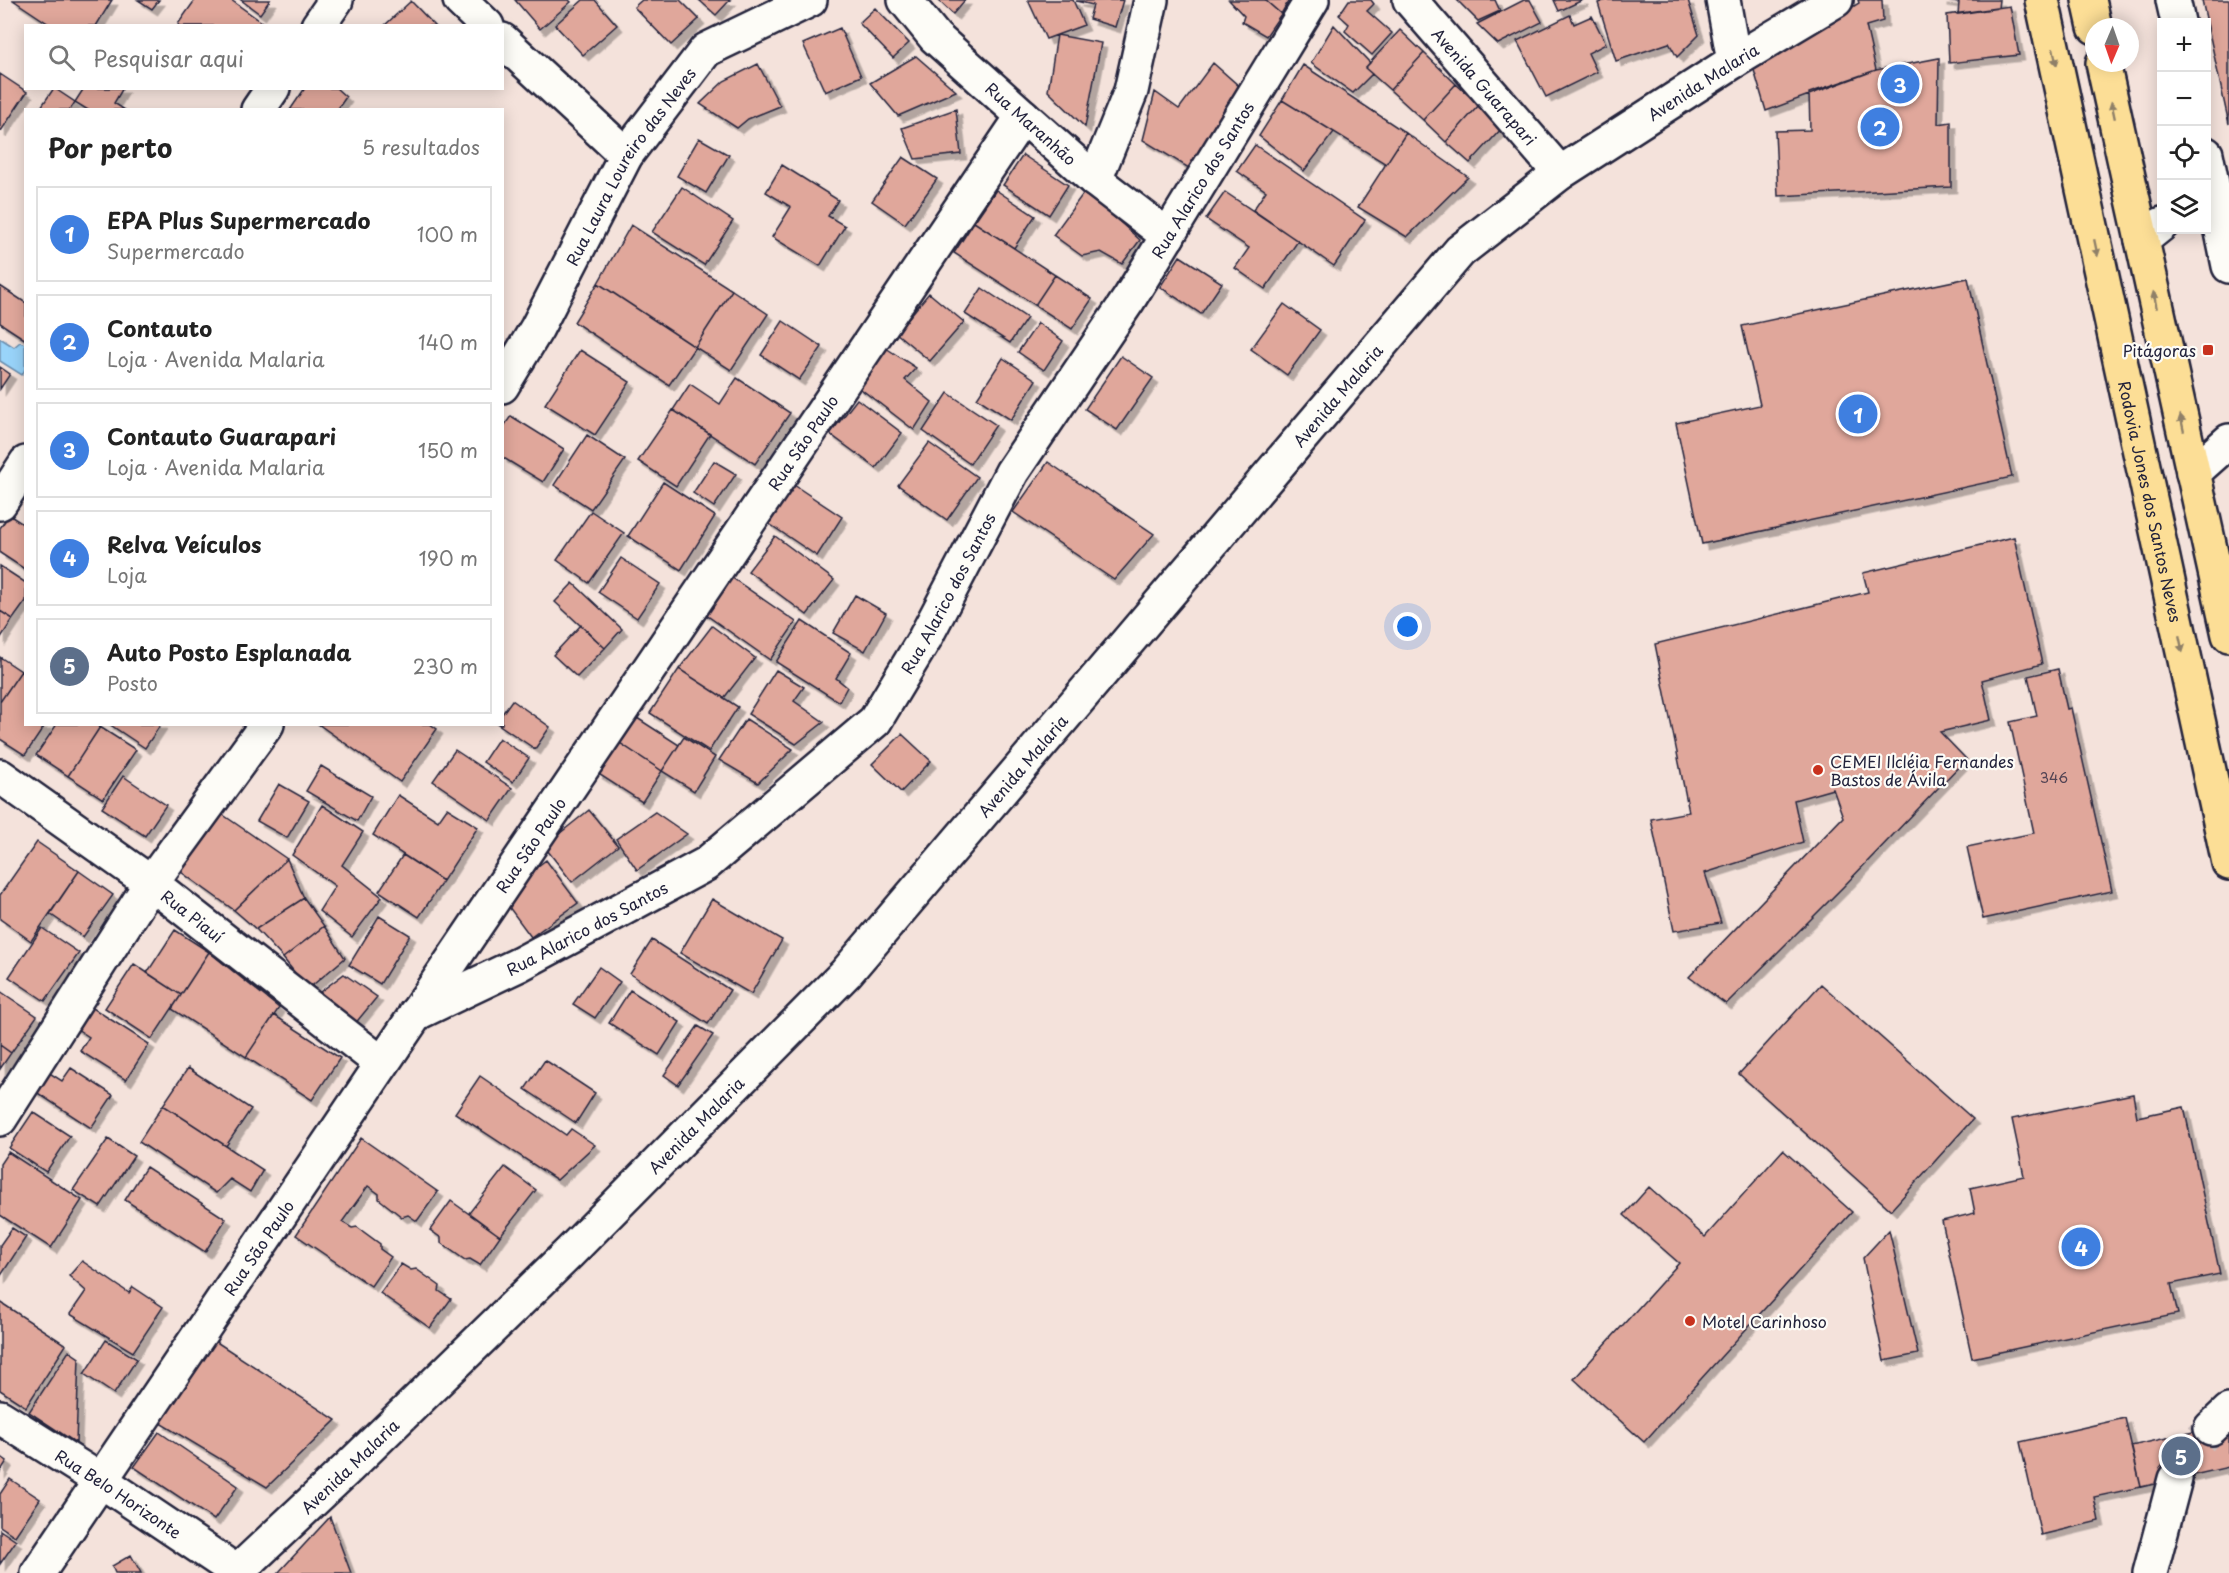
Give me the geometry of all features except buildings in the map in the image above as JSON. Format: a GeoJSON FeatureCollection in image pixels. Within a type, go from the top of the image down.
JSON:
{"type":"FeatureCollection","features":[{"type":"Feature","properties":{"kind":"main road","name":"Rodovia Jones dos Santos Neves"},"geometry":{"type":"LineString","coordinates":[[2042,0],[2229,863]]}},
{"type":"Feature","properties":{"kind":"main road"},"geometry":{"type":"LineString","coordinates":[[2089,0],[2093,18]]}},
{"type":"Feature","properties":{"kind":"main road"},"geometry":{"type":"LineString","coordinates":[[2106,72],[2152,232],[2193,473],[2229,635]]}},
{"type":"Feature","properties":{"kind":"main road"},"geometry":{"type":"LineString","coordinates":[[2157,530],[2204,521]]}},
{"type":"Feature","properties":{"kind":"street"},"geometry":{"type":"LineString","coordinates":[[319,24],[336,0]]}},
{"type":"Feature","properties":{"kind":"street"},"geometry":{"type":"LineString","coordinates":[[460,0],[486,24]]}},
{"type":"Feature","properties":{"kind":"street","name":"Rua Laura Loureiro das Neves"},"geometry":{"type":"LineString","coordinates":[[504,383],[537,328],[626,155],[706,50],[810,0]]}},
{"type":"Feature","properties":{"kind":"street","name":"Rua Maranhão"},"geometry":{"type":"LineString","coordinates":[[905,0],[935,37],[1023,116],[1095,180],[1168,236]]}},
{"type":"Feature","properties":{"kind":"street"},"geometry":{"type":"LineString","coordinates":[[1095,180],[1131,91],[1151,0]]}},
{"type":"Feature","properties":{"kind":"street","name":"Rua Alarico dos Santos"},"geometry":{"type":"LineString","coordinates":[[415,1014],[520,964],[706,864],[875,721],[925,638],[1012,472],[1129,299],[1312,0]]}},
{"type":"Feature","properties":{"kind":"street","name":"Avenida Guarapari"},"geometry":{"type":"LineString","coordinates":[[1410,0],[1560,173]]}},
{"type":"Feature","properties":{"kind":"street"},"geometry":{"type":"LineString","coordinates":[[1723,0],[1734,61]]}},
{"type":"Feature","properties":{"kind":"street","name":"Avenida Malaria"},"geometry":{"type":"LineString","coordinates":[[236,1573],[348,1468],[568,1253],[846,973],[1460,251],[1560,173],[1734,61],[1836,0]]}},
{"type":"Feature","properties":{"kind":"street"},"geometry":{"type":"LineString","coordinates":[[2174,0],[2177,18]]}},
{"type":"Feature","properties":{"kind":"street"},"geometry":{"type":"LineString","coordinates":[[504,42],[626,155]]}},
{"type":"Feature","properties":{"kind":"street"},"geometry":{"type":"LineString","coordinates":[[259,108],[272,90]]}},
{"type":"Feature","properties":{"kind":"street","name":"Rua São Paulo"},"geometry":{"type":"LineString","coordinates":[[38,1573],[1023,116]]}},
{"type":"Feature","properties":{"kind":"street"},"geometry":{"type":"LineString","coordinates":[[2210,180],[2229,266]]}},
{"type":"Feature","properties":{"kind":"street"},"geometry":{"type":"LineString","coordinates":[[2193,473],[2229,441]]}},
{"type":"Feature","properties":{"kind":"street"},"geometry":{"type":"LineString","coordinates":[[0,504],[24,466]]}},
{"type":"Feature","properties":{"kind":"street"},"geometry":{"type":"LineString","coordinates":[[0,1119],[151,883],[266,726]]}},
{"type":"Feature","properties":{"kind":"street","name":"Rua Piauí"},"geometry":{"type":"LineString","coordinates":[[0,776],[151,883],[381,1063]]}},
{"type":"Feature","properties":{"kind":"street","name":"Rua Belo Horizonte"},"geometry":{"type":"LineString","coordinates":[[0,1417],[100,1480],[236,1573]]}},
{"type":"Feature","properties":{"kind":"street"},"geometry":{"type":"LineString","coordinates":[[2150,1573],[2175,1479]]}},
{"type":"Feature","properties":{"kind":"water"},"geometry":{"type":"Polygon","coordinates":[[[0,338],[14,347],[20,342],[24,344],[22,375],[0,361],[0,338]]]}},
{"type":"Feature","properties":{"kind":"tunnel"},"geometry":{"type":"LineString","coordinates":[[2175,1479],[2180,1461],[2211,1428]]}},
{"type":"Feature","properties":{"kind":"place","name":"Contauto Guarapari"},"geometry":{"type":"Point","coordinates":[1900,84]}},
{"type":"Feature","properties":{"kind":"place","name":"Contauto"},"geometry":{"type":"Point","coordinates":[1880,127]}},
{"type":"Feature","properties":{"kind":"place","name":"Pitágoras"},"geometry":{"type":"Point","coordinates":[2208,350]}},
{"type":"Feature","properties":{"kind":"place","name":"EPA Plus Supermercado"},"geometry":{"type":"Point","coordinates":[1858,414]}},
{"type":"Feature","properties":{"kind":"place","name":"CEMEI Ilcléia Fernandes Bastos de Ávila"},"geometry":{"type":"Point","coordinates":[1818,770]}},
{"type":"Feature","properties":{"kind":"place","name":"Relva Veículos"},"geometry":{"type":"Point","coordinates":[2081,1247]}},
{"type":"Feature","properties":{"kind":"place","name":"Motel Carinhoso"},"geometry":{"type":"Point","coordinates":[1690,1321]}},
{"type":"Feature","properties":{"kind":"place","name":"Auto Posto Esplanada"},"geometry":{"type":"Point","coordinates":[2181,1456]}}]}
